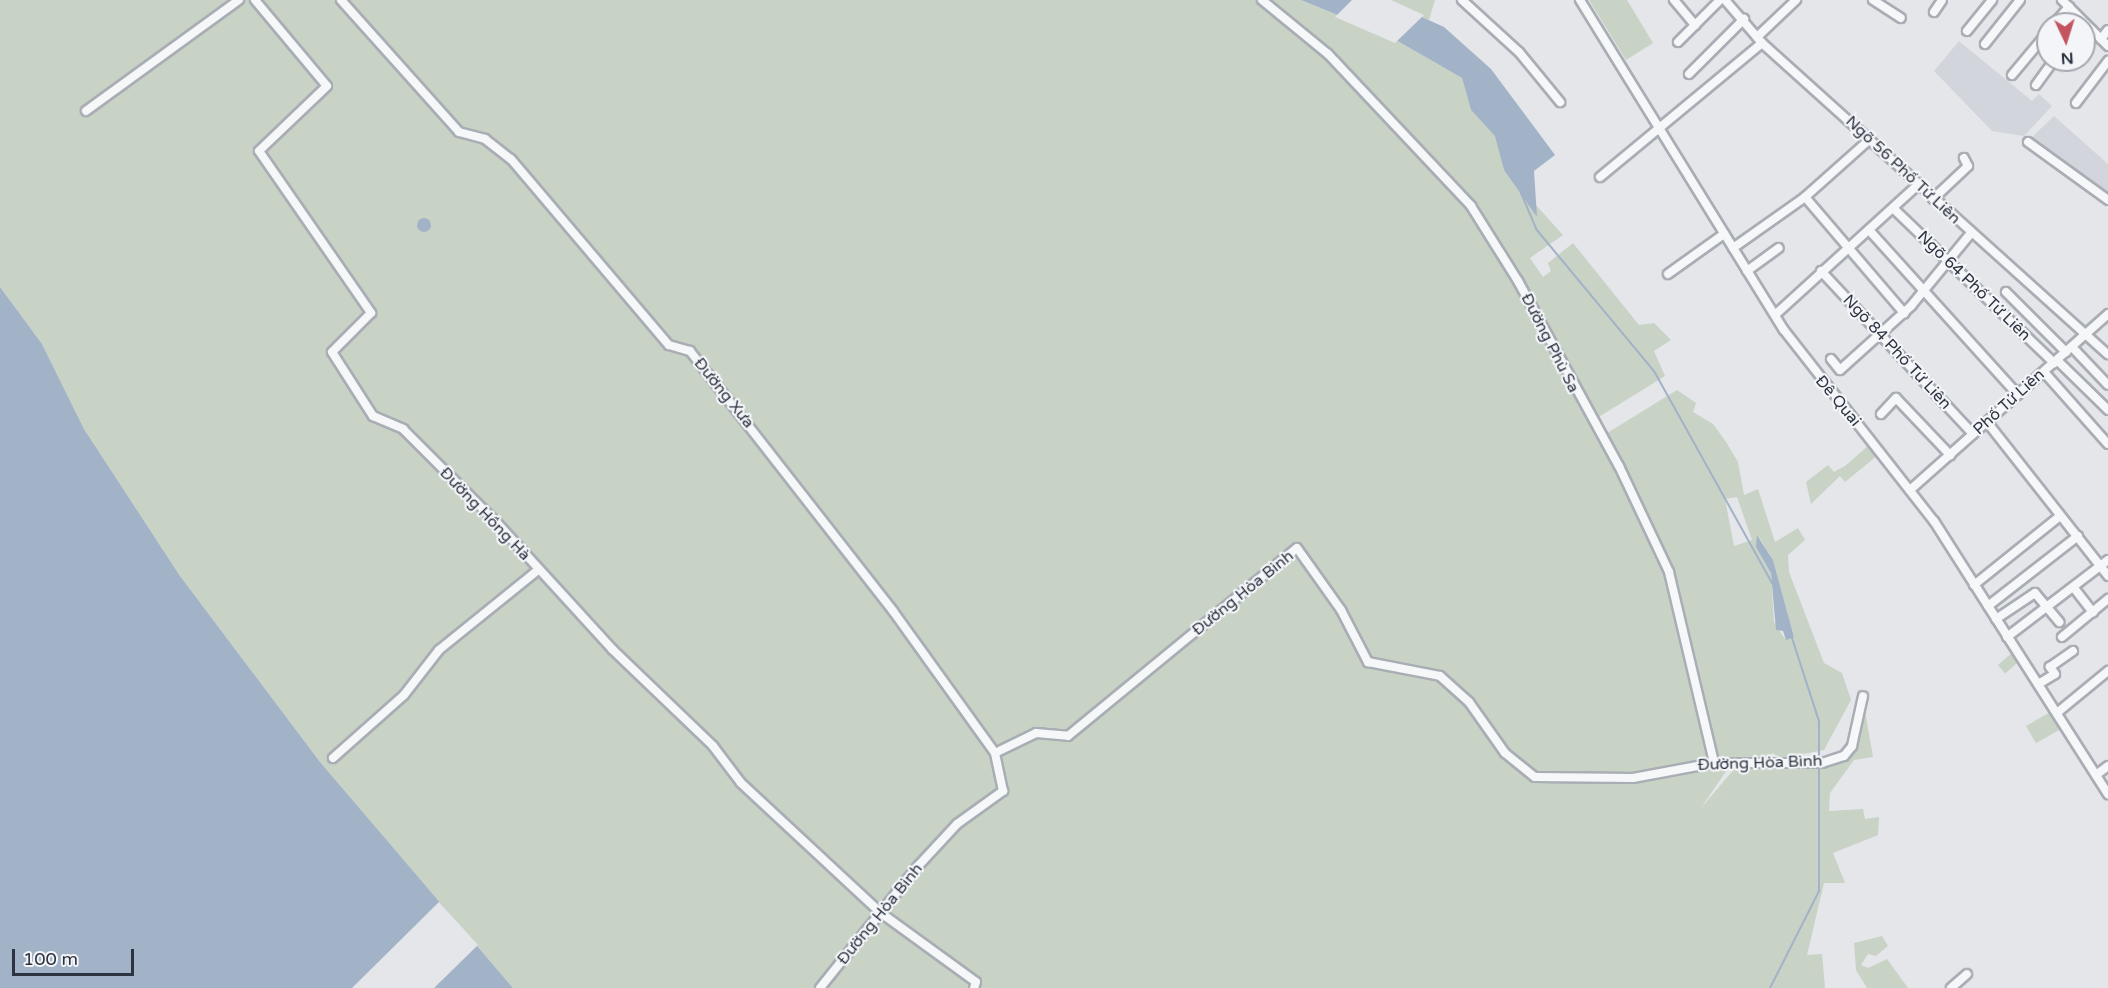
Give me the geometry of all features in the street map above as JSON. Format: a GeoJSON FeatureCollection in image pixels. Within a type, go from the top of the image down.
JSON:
{"type":"FeatureCollection","features":[{"type":"Feature","properties":{"kind":"street"},"geometry":{"type":"LineString","coordinates":[[86,111],[238,0]]}},
{"type":"Feature","properties":{"kind":"street","name":"Đường Hồng Hà"},"geometry":{"type":"LineString","coordinates":[[255,0],[327,86],[259,151],[371,313],[332,352],[378,421],[402,429],[713,746],[741,783],[881,913],[976,982],[974,988]]}},
{"type":"Feature","properties":{"kind":"street","name":"Đường Xưa"},"geometry":{"type":"LineString","coordinates":[[341,0],[459,132],[485,138],[511,159],[669,345],[690,351],[893,611],[995,753]]}},
{"type":"Feature","properties":{"kind":"street","name":"Đường Phù Sa"},"geometry":{"type":"LineString","coordinates":[[1262,0],[1328,54],[1471,206],[1494,240],[1619,466],[1669,572],[1714,763]]}},
{"type":"Feature","properties":{"kind":"street"},"geometry":{"type":"LineString","coordinates":[[1462,0],[1519,52],[1560,102]]}},
{"type":"Feature","properties":{"kind":"street","name":"Đê Quai"},"geometry":{"type":"LineString","coordinates":[[1580,0],[1747,271],[1818,378],[1910,490],[2040,683],[2108,794]]}},
{"type":"Feature","properties":{"kind":"street"},"geometry":{"type":"LineString","coordinates":[[1674,0],[1695,24]]}},
{"type":"Feature","properties":{"kind":"street"},"geometry":{"type":"LineString","coordinates":[[1678,42],[1720,0]]}},
{"type":"Feature","properties":{"kind":"street","name":"Ngõ 56 Phố Tứ Liên"},"geometry":{"type":"LineString","coordinates":[[1725,0],[1760,40],[1933,199],[2108,354]]}},
{"type":"Feature","properties":{"kind":"street"},"geometry":{"type":"LineString","coordinates":[[1600,177],[1715,87],[1796,0]]}},
{"type":"Feature","properties":{"kind":"street"},"geometry":{"type":"LineString","coordinates":[[1873,0],[1901,18]]}},
{"type":"Feature","properties":{"kind":"street"},"geometry":{"type":"LineString","coordinates":[[1934,12],[1942,0]]}},
{"type":"Feature","properties":{"kind":"street"},"geometry":{"type":"LineString","coordinates":[[1967,31],[1992,0]]}},
{"type":"Feature","properties":{"kind":"street"},"geometry":{"type":"LineString","coordinates":[[1985,44],[2020,0]]}},
{"type":"Feature","properties":{"kind":"street"},"geometry":{"type":"LineString","coordinates":[[1689,74],[1744,20]]}},
{"type":"Feature","properties":{"kind":"street"},"geometry":{"type":"LineString","coordinates":[[2104,42],[2108,30]]}},
{"type":"Feature","properties":{"kind":"street"},"geometry":{"type":"LineString","coordinates":[[2012,75],[2036,46]]}},
{"type":"Feature","properties":{"kind":"street"},"geometry":{"type":"LineString","coordinates":[[2076,103],[2108,61]]}},
{"type":"Feature","properties":{"kind":"street"},"geometry":{"type":"LineString","coordinates":[[2036,85],[2045,72]]}},
{"type":"Feature","properties":{"kind":"street"},"geometry":{"type":"LineString","coordinates":[[1733,248],[1805,197],[1870,139]]}},
{"type":"Feature","properties":{"kind":"street"},"geometry":{"type":"LineString","coordinates":[[2028,142],[2108,200]]}},
{"type":"Feature","properties":{"kind":"street"},"geometry":{"type":"LineString","coordinates":[[1933,199],[1968,166],[1964,158]]}},
{"type":"Feature","properties":{"kind":"street"},"geometry":{"type":"LineString","coordinates":[[1776,314],[1848,248],[1895,210],[1918,185]]}},
{"type":"Feature","properties":{"kind":"street"},"geometry":{"type":"LineString","coordinates":[[1805,197],[1904,313]]}},
{"type":"Feature","properties":{"kind":"street","name":"Ngõ 64 Phố Tứ Liên"},"geometry":{"type":"LineString","coordinates":[[1895,210],[2108,410]]}},
{"type":"Feature","properties":{"kind":"street"},"geometry":{"type":"LineString","coordinates":[[1869,230],[1923,285],[2018,396]]}},
{"type":"Feature","properties":{"kind":"street"},"geometry":{"type":"LineString","coordinates":[[1831,359],[1840,370],[1904,313],[1923,285],[1971,233]]}},
{"type":"Feature","properties":{"kind":"street"},"geometry":{"type":"LineString","coordinates":[[1668,274],[1724,234]]}},
{"type":"Feature","properties":{"kind":"street"},"geometry":{"type":"LineString","coordinates":[[1747,271],[1779,248]]}},
{"type":"Feature","properties":{"kind":"street","name":"Ngõ 84 Phố Tứ Liên"},"geometry":{"type":"LineString","coordinates":[[1821,272],[1973,434]]}},
{"type":"Feature","properties":{"kind":"street"},"geometry":{"type":"LineString","coordinates":[[2006,292],[2108,386]]}},
{"type":"Feature","properties":{"kind":"street","name":"Phố Tứ Liên"},"geometry":{"type":"LineString","coordinates":[[1910,490],[2108,314]]}},
{"type":"Feature","properties":{"kind":"street"},"geometry":{"type":"LineString","coordinates":[[2044,372],[2108,444]]}},
{"type":"Feature","properties":{"kind":"street"},"geometry":{"type":"LineString","coordinates":[[1881,414],[1896,398],[1950,455]]}},
{"type":"Feature","properties":{"kind":"street"},"geometry":{"type":"LineString","coordinates":[[1987,422],[2108,576]]}},
{"type":"Feature","properties":{"kind":"street"},"geometry":{"type":"LineString","coordinates":[[1974,585],[2061,516]]}},
{"type":"Feature","properties":{"kind":"street"},"geometry":{"type":"LineString","coordinates":[[1988,606],[2078,536]]}},
{"type":"Feature","properties":{"kind":"street","name":"Đường Hòa Bình"},"geometry":{"type":"LineString","coordinates":[[820,988],[957,824],[1003,791],[995,753],[1036,733],[1068,736],[1297,548],[1341,610],[1368,662],[1440,676],[1469,702],[1505,753],[1535,777],[1633,778],[1714,763],[1801,765],[1844,756],[1863,696]]}},
{"type":"Feature","properties":{"kind":"street"},"geometry":{"type":"LineString","coordinates":[[2007,637],[2048,609],[2108,560]]}},
{"type":"Feature","properties":{"kind":"street"},"geometry":{"type":"LineString","coordinates":[[333,758],[404,695],[439,650],[538,570]]}},
{"type":"Feature","properties":{"kind":"street"},"geometry":{"type":"LineString","coordinates":[[2074,588],[2093,612]]}},
{"type":"Feature","properties":{"kind":"street"},"geometry":{"type":"LineString","coordinates":[[1996,619],[2035,593],[2059,622]]}},
{"type":"Feature","properties":{"kind":"street"},"geometry":{"type":"LineString","coordinates":[[2062,637],[2108,598]]}},
{"type":"Feature","properties":{"kind":"street"},"geometry":{"type":"LineString","coordinates":[[2040,683],[2055,674],[2050,667],[2073,651]]}},
{"type":"Feature","properties":{"kind":"street"},"geometry":{"type":"LineString","coordinates":[[2058,712],[2108,671]]}},
{"type":"Feature","properties":{"kind":"street"},"geometry":{"type":"LineString","coordinates":[[2096,775],[2108,766]]}},
{"type":"Feature","properties":{"kind":"street"},"geometry":{"type":"LineString","coordinates":[[1951,988],[1967,974]]}},
{"type":"Feature","properties":{"kind":"shaded area"},"geometry":{"type":"Polygon","coordinates":[[[0,0],[1301,0],[1389,36],[1462,78],[1471,110],[1496,136],[1504,170],[1563,235],[1530,258],[1543,277],[1551,271],[1548,263],[1573,243],[1639,325],[1654,323],[1671,340],[1654,351],[1665,376],[1597,418],[1604,435],[1677,390],[1696,403],[1693,412],[1713,424],[1726,442],[1738,462],[1744,495],[1758,489],[1775,542],[1798,528],[1805,540],[1788,555],[1789,572],[1824,663],[1842,673],[1851,700],[1824,750],[1782,758],[1772,753],[1768,762],[1718,766],[1729,767],[1701,808],[1735,768],[1793,769],[1844,762],[1860,732],[1864,705],[1873,757],[1854,760],[1830,793],[1829,811],[1863,809],[1865,819],[1879,817],[1878,835],[1833,853],[1845,883],[1824,883],[1807,955],[1822,954],[1825,988],[513,988],[320,762],[180,576],[84,429],[42,344],[0,287],[0,0]],[[1737,497],[1725,499],[1734,546],[1752,540],[1737,497]],[[1758,535],[1771,573],[1774,622],[1785,639],[1794,637],[1773,560],[1758,535]]]}},
{"type":"Feature","properties":{"kind":"shaded area"},"geometry":{"type":"Polygon","coordinates":[[[1384,0],[1435,0],[1429,20],[1384,0]]]}},
{"type":"Feature","properties":{"kind":"shaded area"},"geometry":{"type":"Polygon","coordinates":[[[1589,0],[1627,0],[1653,43],[1626,60],[1589,0]]]}},
{"type":"Feature","properties":{"kind":"shaded area"},"geometry":{"type":"Polygon","coordinates":[[[1959,41],[2032,101],[2039,94],[2052,106],[2024,136],[1992,131],[1934,71],[1959,41]]]}},
{"type":"Feature","properties":{"kind":"shaded area"},"geometry":{"type":"Polygon","coordinates":[[[2054,116],[2108,164],[2108,195],[2030,139],[2054,116]]]}},
{"type":"Feature","properties":{"kind":"shaded area"},"geometry":{"type":"Polygon","coordinates":[[[1869,445],[1878,455],[1845,482],[1840,476],[1811,504],[1806,482],[1828,465],[1834,472],[1845,466],[1869,445]]]}},
{"type":"Feature","properties":{"kind":"shaded area"},"geometry":{"type":"Polygon","coordinates":[[[2013,652],[2020,660],[2005,673],[1998,665],[2013,652]]]}},
{"type":"Feature","properties":{"kind":"shaded area"},"geometry":{"type":"Polygon","coordinates":[[[2052,711],[2062,728],[2036,743],[2026,726],[2052,711]]]}},
{"type":"Feature","properties":{"kind":"shaded area"},"geometry":{"type":"Polygon","coordinates":[[[1882,936],[1888,946],[1876,956],[1868,954],[1861,965],[1868,968],[1887,959],[1908,988],[1867,988],[1856,970],[1854,943],[1882,936]]]}},
{"type":"Feature","properties":{"kind":"water"},"geometry":{"type":"Polygon","coordinates":[[[1301,0],[1384,0],[1444,27],[1491,69],[1555,155],[1534,171],[1537,217],[1504,170],[1495,136],[1471,110],[1462,78],[1389,36],[1301,0]]]}},
{"type":"Feature","properties":{"kind":"water"},"geometry":{"type":"Polygon","coordinates":[[[421,218],[427,218],[431,225],[427,232],[421,232],[417,228],[417,222],[421,218]]]}},
{"type":"Feature","properties":{"kind":"water"},"geometry":{"type":"Polygon","coordinates":[[[0,287],[42,344],[84,429],[180,576],[320,762],[513,988],[0,988],[0,287]]]}},
{"type":"Feature","properties":{"kind":"water"},"geometry":{"type":"Polygon","coordinates":[[[1757,535],[1773,560],[1794,637],[1786,640],[1783,631],[1776,630],[1771,573],[1756,547],[1757,535]]]}},
{"type":"Feature","properties":{"kind":"pier"},"geometry":{"type":"Polygon","coordinates":[[[1352,0],[1391,0],[1424,15],[1395,43],[1335,17],[1352,0]]]}},
{"type":"Feature","properties":{"kind":"pier"},"geometry":{"type":"Polygon","coordinates":[[[439,902],[478,945],[434,988],[352,988],[439,902]]]}},
{"type":"Feature","properties":{"kind":"waterway"},"geometry":{"type":"LineString","coordinates":[[1521,193],[1536,229],[1654,371],[1773,585]]}},
{"type":"Feature","properties":{"kind":"waterway"},"geometry":{"type":"LineString","coordinates":[[1791,635],[1819,721],[1819,760]]}},
{"type":"Feature","properties":{"kind":"waterway"},"geometry":{"type":"LineString","coordinates":[[1770,988],[1819,891],[1819,766]]}}]}
